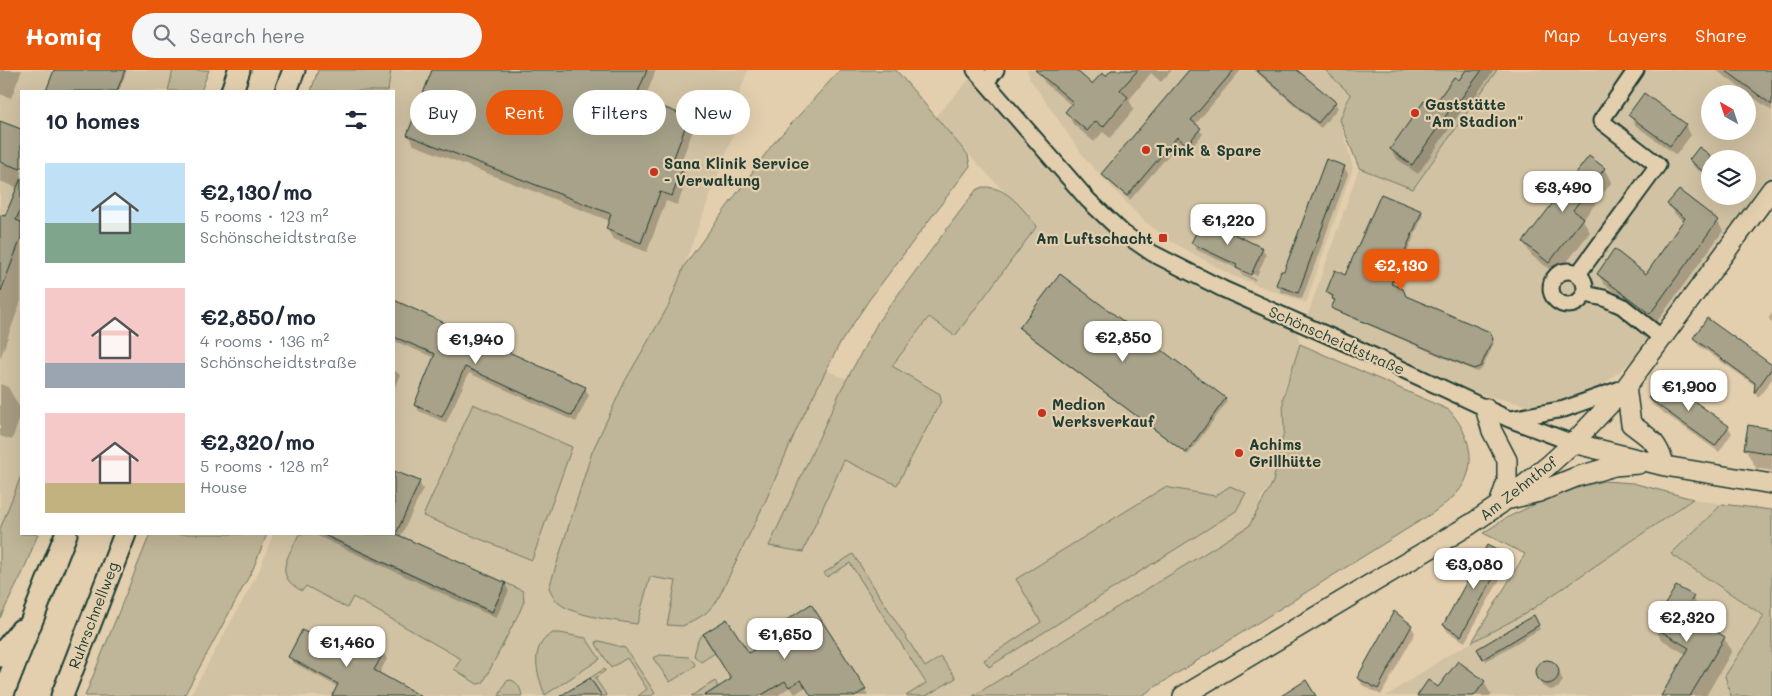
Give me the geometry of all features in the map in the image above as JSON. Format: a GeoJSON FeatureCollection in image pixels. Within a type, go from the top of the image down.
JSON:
{"type":"FeatureCollection","features":[{"type":"Feature","properties":{"kind":"highway"},"geometry":{"type":"LineString","coordinates":[[232,90],[239,70]]}},
{"type":"Feature","properties":{"kind":"highway"},"geometry":{"type":"LineString","coordinates":[[286,90],[294,70]]}},
{"type":"Feature","properties":{"kind":"highway"},"geometry":{"type":"LineString","coordinates":[[2,696],[66,535]]}},
{"type":"Feature","properties":{"kind":"highway","name":"Ruhrschnellweg"},"geometry":{"type":"LineString","coordinates":[[62,696],[124,535]]}},
{"type":"Feature","properties":{"kind":"highway"},"geometry":{"type":"LineString","coordinates":[[0,656],[37,608]]}},
{"type":"Feature","properties":{"kind":"main road","name":"Am Zehnthof"},"geometry":{"type":"LineString","coordinates":[[1183,696],[1502,503],[1543,471],[1573,443],[1626,387],[1772,189]]}},
{"type":"Feature","properties":{"kind":"main road"},"geometry":{"type":"LineString","coordinates":[[1485,408],[1492,431],[1507,460],[1502,503],[1614,466],[1658,464],[1659,449],[1651,439],[1632,424],[1626,387]]}},
{"type":"Feature","properties":{"kind":"main road","name":"Schönscheidtstraße"},"geometry":{"type":"LineString","coordinates":[[1573,443],[1658,464],[1772,484]]}},
{"type":"Feature","properties":{"kind":"street","name":"Schönscheidtstraße"},"geometry":{"type":"LineString","coordinates":[[975,70],[1088,200],[1122,233],[1140,245],[1223,289],[1509,419],[1573,443]]}},
{"type":"Feature","properties":{"kind":"street"},"geometry":{"type":"LineString","coordinates":[[986,82],[996,70]]}},
{"type":"Feature","properties":{"kind":"street"},"geometry":{"type":"LineString","coordinates":[[1578,274],[1658,165],[1601,121],[1636,70]]}},
{"type":"Feature","properties":{"kind":"street"},"geometry":{"type":"LineString","coordinates":[[1567,271],[1578,274],[1585,283],[1585,294],[1578,303],[1568,306],[1557,302],[1551,293],[1552,281],[1556,276],[1567,271]]}},
{"type":"Feature","properties":{"kind":"street"},"geometry":{"type":"LineString","coordinates":[[1585,294],[1604,298],[1622,306],[1663,339]]}},
{"type":"Feature","properties":{"kind":"street"},"geometry":{"type":"LineString","coordinates":[[1509,419],[1564,409],[1626,387]]}},
{"type":"Feature","properties":{"kind":"shaded area"},"geometry":{"type":"Polygon","coordinates":[[[0,70],[173,70],[168,90],[20,90],[20,479],[0,529],[0,70]]]}},
{"type":"Feature","properties":{"kind":"shaded area"},"geometry":{"type":"Polygon","coordinates":[[[173,70],[209,70],[201,90],[168,90],[173,70]]]}},
{"type":"Feature","properties":{"kind":"shaded area"},"geometry":{"type":"Polygon","coordinates":[[[318,70],[391,70],[388,90],[311,90],[318,70]]]}},
{"type":"Feature","properties":{"kind":"shaded area"},"geometry":{"type":"Polygon","coordinates":[[[392,70],[748,70],[741,90],[676,90],[676,135],[733,135],[669,305],[847,379],[888,401],[892,367],[930,317],[955,336],[1037,226],[934,118],[976,72],[1121,235],[1296,324],[1300,344],[1283,398],[1284,431],[1273,482],[1260,499],[1310,580],[1123,696],[190,696],[259,571],[273,535],[395,535],[395,90],[389,90],[392,70]]]}},
{"type":"Feature","properties":{"kind":"shaded area"},"geometry":{"type":"Polygon","coordinates":[[[840,70],[896,70],[968,155],[970,166],[869,300],[839,345],[798,426],[766,500],[717,601],[706,613],[692,622],[682,626],[667,625],[676,581],[650,577],[637,624],[597,617],[567,608],[556,601],[549,588],[592,452],[625,381],[669,305],[684,266],[772,145],[840,70]]]}},
{"type":"Feature","properties":{"kind":"shaded area"},"geometry":{"type":"Polygon","coordinates":[[[1027,70],[1325,70],[1351,94],[1340,120],[1353,168],[1306,303],[1233,276],[1167,239],[1143,220],[1086,160],[1030,79],[1027,70]]]}},
{"type":"Feature","properties":{"kind":"shaded area"},"geometry":{"type":"Polygon","coordinates":[[[1325,70],[1497,70],[1413,189],[1359,168],[1340,120],[1350,94],[1325,70]]]}},
{"type":"Feature","properties":{"kind":"shaded area"},"geometry":{"type":"Polygon","coordinates":[[[1497,70],[1772,70],[1772,185],[1659,338],[1592,394],[1543,409],[1475,393],[1306,320],[1359,168],[1413,189],[1497,70]]]}},
{"type":"Feature","properties":{"kind":"shaded area"},"geometry":{"type":"Polygon","coordinates":[[[983,187],[1000,190],[1007,194],[1037,226],[955,336],[929,317],[892,366],[940,394],[941,401],[897,485],[844,460],[803,552],[769,546],[841,390],[879,320],[976,190],[983,187]]]}},
{"type":"Feature","properties":{"kind":"shaded area"},"geometry":{"type":"Polygon","coordinates":[[[1300,344],[1449,410],[1462,428],[1469,449],[1470,460],[1465,482],[1456,495],[1434,512],[1141,696],[973,696],[1249,526],[1273,482],[1284,431],[1283,398],[1300,344]]]}},
{"type":"Feature","properties":{"kind":"shaded area"},"geometry":{"type":"Polygon","coordinates":[[[473,404],[572,447],[532,560],[423,516],[473,404]]]}},
{"type":"Feature","properties":{"kind":"shaded area"},"geometry":{"type":"Polygon","coordinates":[[[20,479],[20,535],[38,535],[23,572],[0,618],[0,529],[20,479]]]}},
{"type":"Feature","properties":{"kind":"shaded area"},"geometry":{"type":"Polygon","coordinates":[[[1604,481],[1633,483],[1693,499],[1525,614],[1472,642],[1525,554],[1483,533],[1506,518],[1563,491],[1604,481]]]}},
{"type":"Feature","properties":{"kind":"shaded area"},"geometry":{"type":"Polygon","coordinates":[[[1230,486],[1246,493],[1236,511],[989,667],[984,660],[1041,622],[1016,579],[1165,487],[1215,496],[1230,486]]]}},
{"type":"Feature","properties":{"kind":"shaded area"},"geometry":{"type":"Polygon","coordinates":[[[1693,499],[1722,504],[1672,554],[1765,616],[1725,676],[1731,696],[1386,696],[1448,655],[1525,614],[1693,499]]]}},
{"type":"Feature","properties":{"kind":"shaded area"},"geometry":{"type":"Polygon","coordinates":[[[1722,504],[1772,510],[1772,696],[1731,696],[1725,676],[1764,616],[1671,554],[1722,504]]]}},
{"type":"Feature","properties":{"kind":"shaded area"},"geometry":{"type":"Polygon","coordinates":[[[150,535],[267,535],[253,569],[184,696],[85,696],[150,535]]]}},
{"type":"Feature","properties":{"kind":"shaded area"},"geometry":{"type":"Polygon","coordinates":[[[298,535],[324,535],[492,612],[506,583],[523,591],[524,601],[483,683],[477,684],[454,669],[461,659],[353,597],[347,608],[306,586],[302,591],[287,579],[285,566],[298,535]]]}},
{"type":"Feature","properties":{"kind":"shaded area"},"geometry":{"type":"Polygon","coordinates":[[[853,554],[925,667],[941,657],[956,678],[926,696],[906,696],[926,683],[850,563],[827,577],[824,573],[853,554]]]}},
{"type":"Feature","properties":{"kind":"shaded area"},"geometry":{"type":"Polygon","coordinates":[[[553,633],[586,638],[600,659],[545,695],[537,670],[537,653],[540,645],[553,633]]]}},
{"type":"Feature","properties":{"kind":"shaded area"},"geometry":{"type":"Polygon","coordinates":[[[703,634],[715,653],[701,662],[694,656],[698,640],[703,634]]]}},
{"type":"Feature","properties":{"kind":"shaded area"},"geometry":{"type":"Polygon","coordinates":[[[597,641],[625,648],[655,693],[651,696],[638,696],[647,689],[627,658],[611,668],[596,644],[597,641]]]}},
{"type":"Feature","properties":{"kind":"shaded area"},"geometry":{"type":"Polygon","coordinates":[[[660,655],[689,657],[695,664],[693,668],[670,682],[653,658],[660,655]]]}},
{"type":"Feature","properties":{"kind":"shaded area"},"geometry":{"type":"Polygon","coordinates":[[[604,669],[605,671],[595,678],[607,696],[602,696],[590,678],[604,669]]]}},
{"type":"Feature","properties":{"kind":"shaded area"},"geometry":{"type":"Polygon","coordinates":[[[511,680],[519,686],[522,696],[499,696],[506,681],[511,680]]]}},
{"type":"Feature","properties":{"kind":"shaded area"},"geometry":{"type":"Polygon","coordinates":[[[715,681],[718,687],[704,696],[691,696],[715,681]]]}},
{"type":"Feature","properties":{"kind":"building"},"geometry":{"type":"Polygon","coordinates":[[[54,70],[125,70],[117,90],[46,90],[54,70]]]}},
{"type":"Feature","properties":{"kind":"building"},"geometry":{"type":"Polygon","coordinates":[[[432,70],[647,70],[639,90],[573,90],[573,135],[666,135],[666,108],[676,112],[676,135],[682,135],[672,163],[683,167],[672,196],[660,192],[641,243],[606,229],[611,214],[407,135],[410,127],[410,135],[476,135],[476,90],[424,90],[432,70]]]}},
{"type":"Feature","properties":{"kind":"building"},"geometry":{"type":"Polygon","coordinates":[[[1035,70],[1076,70],[1092,84],[1102,73],[1106,76],[1111,70],[1138,70],[1120,90],[1128,97],[1103,127],[1096,121],[1087,131],[1065,112],[1073,102],[1035,70]]]}},
{"type":"Feature","properties":{"kind":"building"},"geometry":{"type":"Polygon","coordinates":[[[1189,70],[1234,70],[1191,120],[1201,128],[1187,145],[1177,137],[1127,196],[1101,174],[1189,70]]]}},
{"type":"Feature","properties":{"kind":"building"},"geometry":{"type":"Polygon","coordinates":[[[1256,70],[1297,70],[1336,102],[1318,123],[1256,70]]]}},
{"type":"Feature","properties":{"kind":"building"},"geometry":{"type":"Polygon","coordinates":[[[1466,70],[1482,70],[1460,100],[1458,98],[1412,165],[1390,149],[1424,101],[1433,107],[1454,77],[1459,80],[1466,70]]]}},
{"type":"Feature","properties":{"kind":"building"},"geometry":{"type":"Polygon","coordinates":[[[1725,70],[1772,70],[1772,105],[1756,93],[1756,85],[1745,85],[1725,70]]]}},
{"type":"Feature","properties":{"kind":"building"},"geometry":{"type":"Polygon","coordinates":[[[1644,93],[1686,124],[1670,146],[1628,115],[1644,93]]]}},
{"type":"Feature","properties":{"kind":"building"},"geometry":{"type":"Polygon","coordinates":[[[0,121],[20,129],[20,169],[0,162],[0,121]]]}},
{"type":"Feature","properties":{"kind":"building"},"geometry":{"type":"Polygon","coordinates":[[[1699,147],[1703,150],[1701,150],[1701,170],[1689,160],[1699,147]]]}},
{"type":"Feature","properties":{"kind":"building"},"geometry":{"type":"Polygon","coordinates":[[[1589,156],[1605,168],[1573,210],[1583,218],[1549,263],[1523,242],[1589,156]]]}},
{"type":"Feature","properties":{"kind":"building"},"geometry":{"type":"Polygon","coordinates":[[[1326,159],[1345,166],[1298,293],[1276,285],[1281,271],[1284,271],[1326,159]]]}},
{"type":"Feature","properties":{"kind":"building"},"geometry":{"type":"Polygon","coordinates":[[[20,180],[20,210],[16,220],[20,222],[20,241],[0,291],[0,215],[5,216],[20,180]]]}},
{"type":"Feature","properties":{"kind":"building"},"geometry":{"type":"Polygon","coordinates":[[[1679,190],[1718,220],[1650,314],[1597,274],[1614,249],[1646,274],[1685,218],[1667,204],[1679,190]]]}},
{"type":"Feature","properties":{"kind":"building"},"geometry":{"type":"Polygon","coordinates":[[[1381,194],[1422,211],[1391,284],[1403,289],[1406,296],[1490,332],[1493,339],[1481,366],[1474,369],[1331,308],[1335,300],[1332,299],[1333,296],[1326,292],[1335,270],[1345,275],[1381,194]]]}},
{"type":"Feature","properties":{"kind":"building"},"geometry":{"type":"Polygon","coordinates":[[[1203,219],[1263,248],[1251,275],[1236,268],[1237,265],[1191,243],[1203,219]]]}},
{"type":"Feature","properties":{"kind":"building"},"geometry":{"type":"Polygon","coordinates":[[[1060,274],[1226,398],[1186,453],[1019,328],[1060,274]]]}},
{"type":"Feature","properties":{"kind":"building"},"geometry":{"type":"Polygon","coordinates":[[[395,300],[586,387],[572,416],[465,367],[442,417],[414,405],[435,354],[395,337],[395,300]]]}},
{"type":"Feature","properties":{"kind":"building"},"geometry":{"type":"Polygon","coordinates":[[[1707,318],[1772,365],[1772,368],[1754,393],[1755,383],[1693,338],[1707,318]]]}},
{"type":"Feature","properties":{"kind":"building"},"geometry":{"type":"Polygon","coordinates":[[[1662,378],[1729,426],[1715,446],[1648,398],[1662,378]]]}},
{"type":"Feature","properties":{"kind":"building"},"geometry":{"type":"Polygon","coordinates":[[[1748,425],[1772,429],[1772,454],[1744,449],[1748,425]]]}},
{"type":"Feature","properties":{"kind":"building"},"geometry":{"type":"Polygon","coordinates":[[[395,471],[420,481],[396,534],[506,583],[492,612],[324,535],[395,535],[395,471]]]}},
{"type":"Feature","properties":{"kind":"building"},"geometry":{"type":"Polygon","coordinates":[[[1487,545],[1506,555],[1461,636],[1443,625],[1487,545]]]}},
{"type":"Feature","properties":{"kind":"building"},"geometry":{"type":"Polygon","coordinates":[[[1676,586],[1694,596],[1684,612],[1725,637],[1690,696],[1661,696],[1689,648],[1652,626],[1676,586]]]}},
{"type":"Feature","properties":{"kind":"building"},"geometry":{"type":"Polygon","coordinates":[[[811,604],[866,689],[855,696],[811,696],[801,680],[789,687],[785,681],[760,696],[704,696],[731,679],[703,634],[727,619],[749,653],[774,637],[770,631],[811,604]]]}},
{"type":"Feature","properties":{"kind":"building"},"geometry":{"type":"Polygon","coordinates":[[[1394,611],[1412,625],[1378,689],[1357,678],[1394,611]]]}},
{"type":"Feature","properties":{"kind":"building"},"geometry":{"type":"Polygon","coordinates":[[[1534,615],[1539,625],[1483,659],[1477,649],[1534,615]]]}},
{"type":"Feature","properties":{"kind":"building"},"geometry":{"type":"Polygon","coordinates":[[[302,630],[353,657],[363,640],[384,652],[374,670],[421,696],[332,696],[338,684],[288,657],[302,630]]]}},
{"type":"Feature","properties":{"kind":"building"},"geometry":{"type":"Polygon","coordinates":[[[1547,660],[1556,663],[1559,672],[1556,681],[1547,684],[1538,681],[1535,672],[1538,663],[1547,660]]]}},
{"type":"Feature","properties":{"kind":"building"},"geometry":{"type":"Polygon","coordinates":[[[1458,661],[1485,681],[1474,696],[1417,696],[1428,680],[1438,687],[1458,661]]]}},
{"type":"Feature","properties":{"kind":"building"},"geometry":{"type":"Polygon","coordinates":[[[590,678],[602,696],[560,696],[590,678]]]}},
{"type":"Feature","properties":{"kind":"building"},"geometry":{"type":"Polygon","coordinates":[[[1306,680],[1316,696],[1281,696],[1306,680]]]}},
{"type":"Feature","properties":{"kind":"place","name":"Gaststätte \"Am Stadion\""},"geometry":{"type":"Point","coordinates":[1415,113]}},
{"type":"Feature","properties":{"kind":"place","name":"Trink & Spare"},"geometry":{"type":"Point","coordinates":[1146,150]}},
{"type":"Feature","properties":{"kind":"place","name":"Sana Klinik Service - Verwaltung"},"geometry":{"type":"Point","coordinates":[654,172]}},
{"type":"Feature","properties":{"kind":"place","name":"Am Luftschacht"},"geometry":{"type":"Point","coordinates":[1163,238]}},
{"type":"Feature","properties":{"kind":"place","name":"Medion Werksverkauf"},"geometry":{"type":"Point","coordinates":[1042,413]}},
{"type":"Feature","properties":{"kind":"place","name":"Achims Grillhütte"},"geometry":{"type":"Point","coordinates":[1239,453]}}]}
